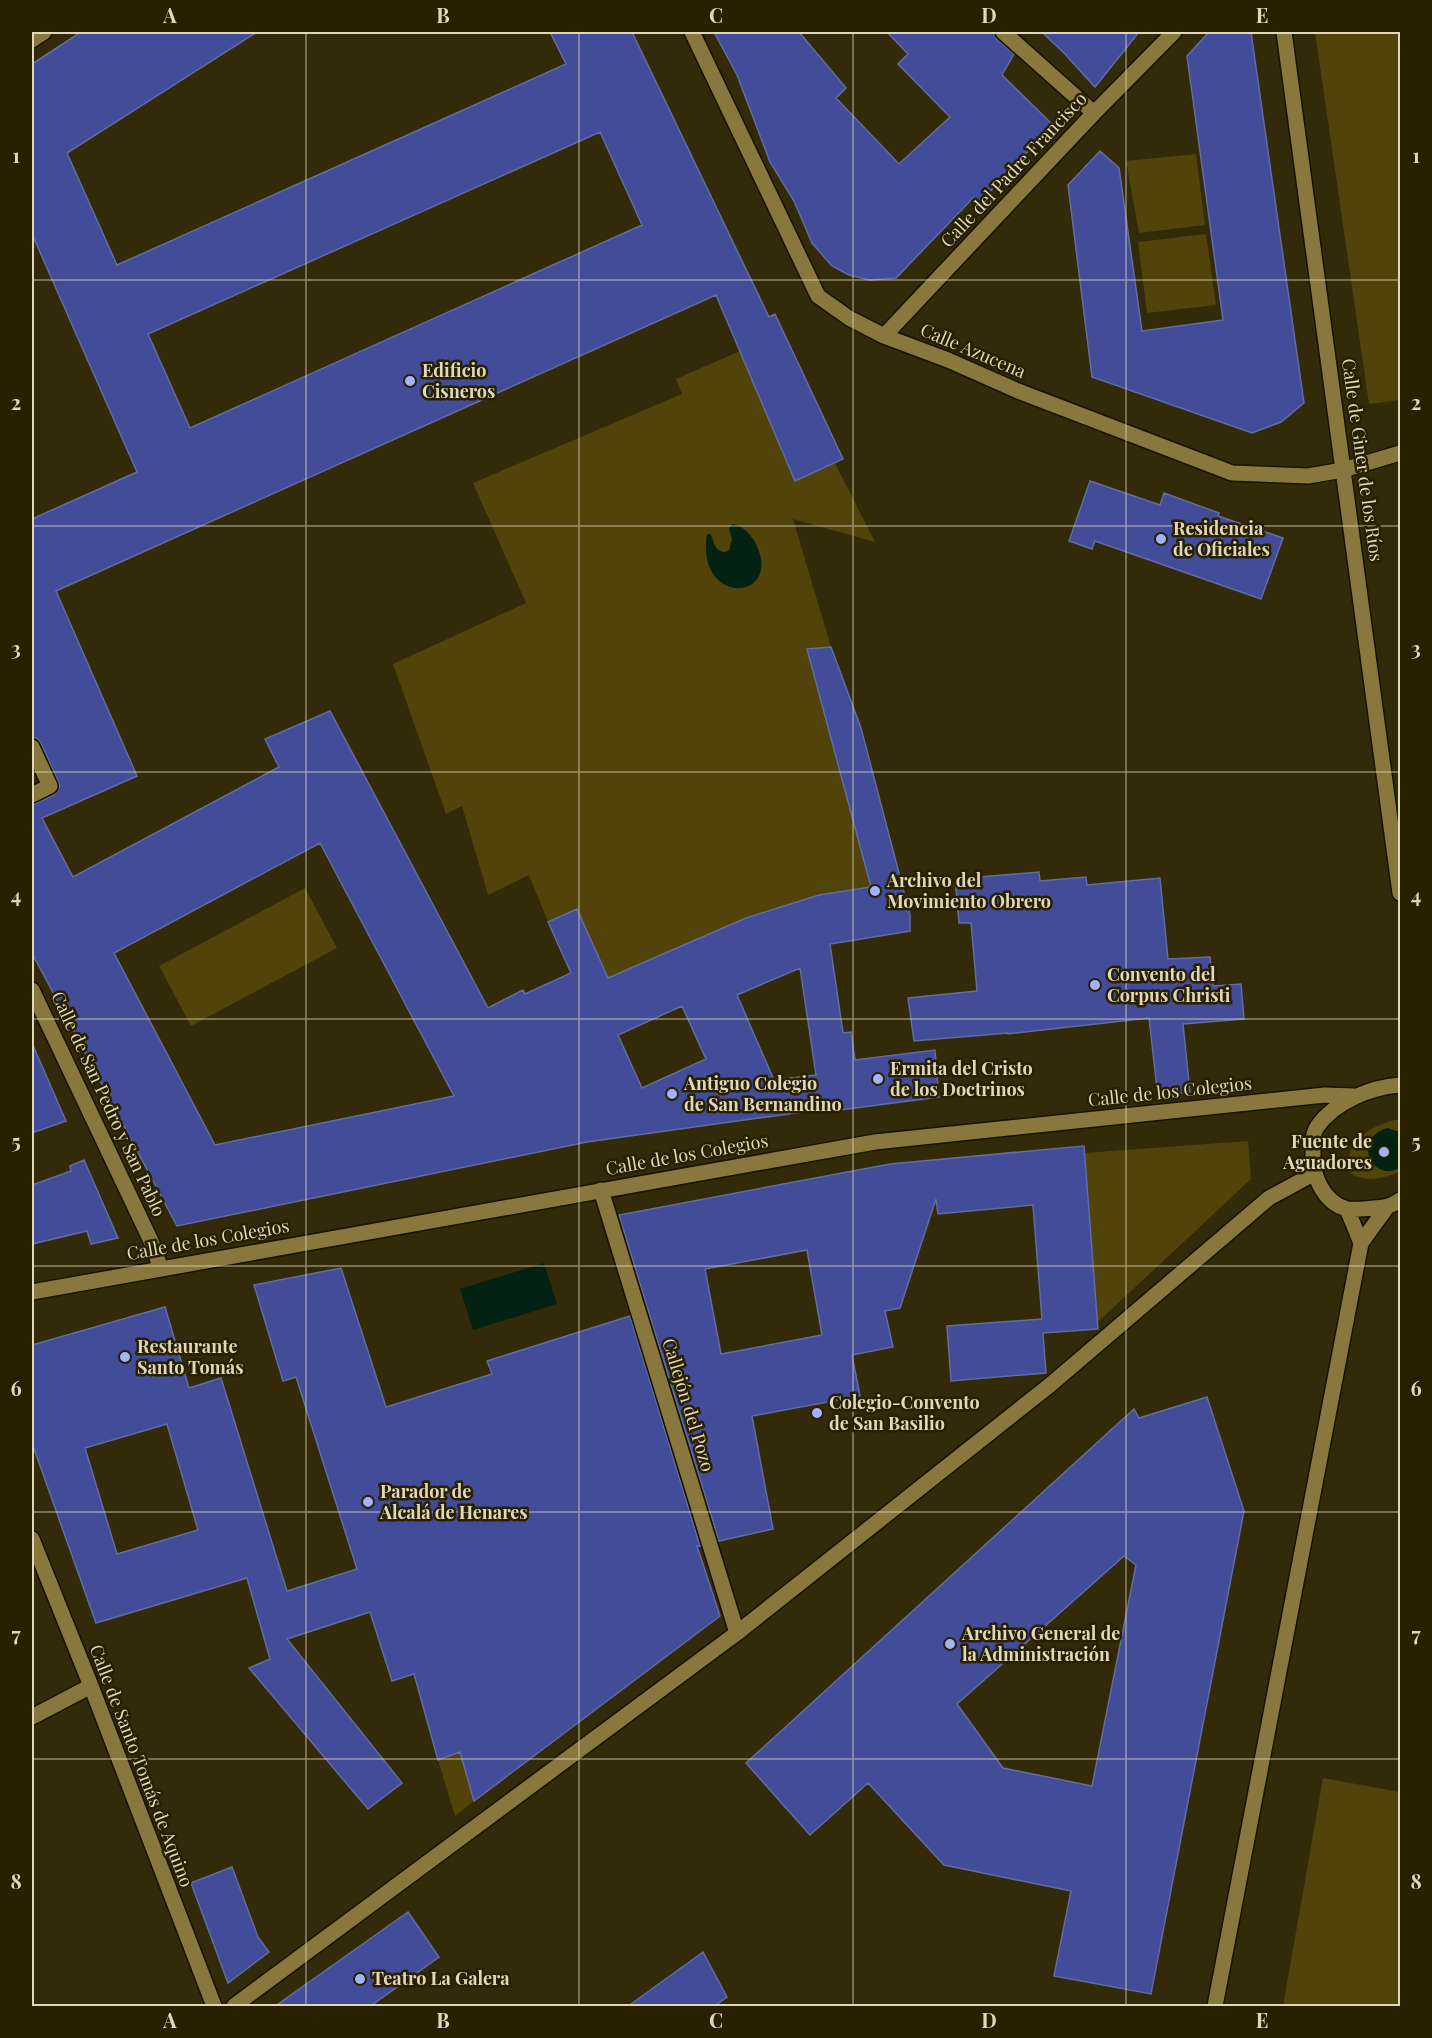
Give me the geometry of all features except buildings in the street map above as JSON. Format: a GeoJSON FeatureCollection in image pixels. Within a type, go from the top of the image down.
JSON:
{"type":"FeatureCollection","features":[{"type":"Feature","properties":{"kind":"street"},"geometry":{"type":"LineString","coordinates":[[32,40],[44,32]]}},
{"type":"Feature","properties":{"kind":"street","name":"Calle Azucena"},"geometry":{"type":"LineString","coordinates":[[692,32],[818,296],[849,318],[884,336],[948,360],[1018,392],[1232,473],[1308,476],[1343,470],[1401,453]]}},
{"type":"Feature","properties":{"kind":"street"},"geometry":{"type":"LineString","coordinates":[[1004,32],[1094,113]]}},
{"type":"Feature","properties":{"kind":"street","name":"Calle del Padre Francisco"},"geometry":{"type":"LineString","coordinates":[[884,336],[1094,113],[1174,32]]}},
{"type":"Feature","properties":{"kind":"street","name":"Calle de Giner de los Ríos"},"geometry":{"type":"LineString","coordinates":[[1284,32],[1401,893]]}},
{"type":"Feature","properties":{"kind":"street"},"geometry":{"type":"LineString","coordinates":[[32,747],[50,786],[32,795]]}},
{"type":"Feature","properties":{"kind":"street","name":"Calle de San Pedro y San Pablo"},"geometry":{"type":"LineString","coordinates":[[32,990],[151,1242],[161,1269]]}},
{"type":"Feature","properties":{"kind":"street"},"geometry":{"type":"LineString","coordinates":[[1394,1203],[1347,1209],[1328,1199],[1315,1173],[1312,1157],[1316,1128],[1334,1111],[1354,1096],[1401,1085]]}},
{"type":"Feature","properties":{"kind":"street","name":"Calle de los Colegios"},"geometry":{"type":"LineString","coordinates":[[32,1292],[874,1142],[1325,1095],[1354,1096]]}},
{"type":"Feature","properties":{"kind":"street"},"geometry":{"type":"LineString","coordinates":[[234,2007],[737,1633],[1050,1385],[1269,1198],[1315,1173]]}},
{"type":"Feature","properties":{"kind":"street","name":"Callejón del Pozo"},"geometry":{"type":"LineString","coordinates":[[601,1190],[737,1633]]}},
{"type":"Feature","properties":{"kind":"street"},"geometry":{"type":"LineString","coordinates":[[1215,2007],[1361,1243],[1394,1203]]}},
{"type":"Feature","properties":{"kind":"street"},"geometry":{"type":"LineString","coordinates":[[1347,1209],[1361,1243]]}},
{"type":"Feature","properties":{"kind":"street","name":"Calle de Santo Tomás de Aquino"},"geometry":{"type":"LineString","coordinates":[[32,1539],[214,2007]]}},
{"type":"Feature","properties":{"kind":"street"},"geometry":{"type":"LineString","coordinates":[[32,1717],[91,1686]]}},
{"type":"Feature","properties":{"kind":"shaded area"},"geometry":{"type":"Polygon","coordinates":[[[1315,32],[1400,32],[1400,400],[1369,404],[1315,32]]]}},
{"type":"Feature","properties":{"kind":"shaded area"},"geometry":{"type":"Polygon","coordinates":[[[1196,154],[1205,225],[1139,233],[1126,161],[1196,154]]]}},
{"type":"Feature","properties":{"kind":"shaded area"},"geometry":{"type":"Polygon","coordinates":[[[1206,234],[1216,305],[1147,313],[1138,242],[1206,234]]]}},
{"type":"Feature","properties":{"kind":"shaded area"},"geometry":{"type":"Polygon","coordinates":[[[740,351],[795,480],[835,463],[875,542],[793,519],[831,647],[807,649],[871,887],[746,918],[608,978],[577,909],[548,922],[529,875],[488,895],[462,806],[446,814],[393,664],[526,603],[473,483],[682,394],[676,379],[740,351]]]}},
{"type":"Feature","properties":{"kind":"shaded area"},"geometry":{"type":"Polygon","coordinates":[[[732,524],[743,528],[756,544],[761,563],[758,577],[750,586],[738,588],[725,585],[714,575],[707,558],[707,534],[710,534],[718,550],[725,552],[729,550],[732,539],[729,529],[732,524]]]}},
{"type":"Feature","properties":{"kind":"shaded area"},"geometry":{"type":"Polygon","coordinates":[[[305,888],[337,948],[191,1026],[159,966],[305,888]]]}},
{"type":"Feature","properties":{"kind":"shaded area"},"geometry":{"type":"Polygon","coordinates":[[[1400,1119],[1400,1172],[1381,1178],[1368,1179],[1349,1172],[1348,1161],[1355,1143],[1380,1125],[1400,1119]]]}},
{"type":"Feature","properties":{"kind":"shaded area","name":"Fuente de Aguadores"},"geometry":{"type":"Polygon","coordinates":[[[1387,1128],[1400,1132],[1400,1168],[1390,1171],[1374,1165],[1368,1149],[1376,1133],[1387,1128]]]}},
{"type":"Feature","properties":{"kind":"shaded area"},"geometry":{"type":"Polygon","coordinates":[[[1248,1141],[1251,1179],[1098,1322],[1084,1153],[1248,1141]]]}},
{"type":"Feature","properties":{"kind":"shaded area"},"geometry":{"type":"Polygon","coordinates":[[[544,1263],[557,1304],[473,1330],[460,1289],[544,1263]]]}},
{"type":"Feature","properties":{"kind":"shaded area"},"geometry":{"type":"Polygon","coordinates":[[[492,1742],[464,1766],[474,1801],[455,1816],[438,1760],[492,1742]]]}},
{"type":"Feature","properties":{"kind":"shaded area"},"geometry":{"type":"Polygon","coordinates":[[[1323,1778],[1400,1792],[1400,2006],[1283,2006],[1323,1778]]]}},
{"type":"Feature","properties":{"kind":"place","name":"Edificio Cisneros"},"geometry":{"type":"Point","coordinates":[410,381]}},
{"type":"Feature","properties":{"kind":"place","name":"Residencia de Oficiales"},"geometry":{"type":"Point","coordinates":[1161,539]}},
{"type":"Feature","properties":{"kind":"place","name":"Archivo del Movimiento Obrero"},"geometry":{"type":"Point","coordinates":[875,891]}},
{"type":"Feature","properties":{"kind":"place","name":"Convento del Corpus Christi"},"geometry":{"type":"Point","coordinates":[1095,985]}},
{"type":"Feature","properties":{"kind":"place","name":"Ermita del Cristo de los Doctrinos"},"geometry":{"type":"Point","coordinates":[878,1079]}},
{"type":"Feature","properties":{"kind":"place","name":"Antiguo Colegio de San Bernandino"},"geometry":{"type":"Point","coordinates":[672,1094]}},
{"type":"Feature","properties":{"kind":"place","name":"Fuente de Aguadores"},"geometry":{"type":"Point","coordinates":[1384,1152]}},
{"type":"Feature","properties":{"kind":"place","name":"Restaurante Santo Tomás"},"geometry":{"type":"Point","coordinates":[125,1357]}},
{"type":"Feature","properties":{"kind":"place","name":"Colegio-Convento de San Basilio"},"geometry":{"type":"Point","coordinates":[817,1413]}},
{"type":"Feature","properties":{"kind":"place","name":"Parador de Alcalá de Henares"},"geometry":{"type":"Point","coordinates":[368,1502]}},
{"type":"Feature","properties":{"kind":"place","name":"Archivo General de la Administración"},"geometry":{"type":"Point","coordinates":[950,1644]}},
{"type":"Feature","properties":{"kind":"place","name":"Teatro La Galera"},"geometry":{"type":"Point","coordinates":[360,1979]}}]}
